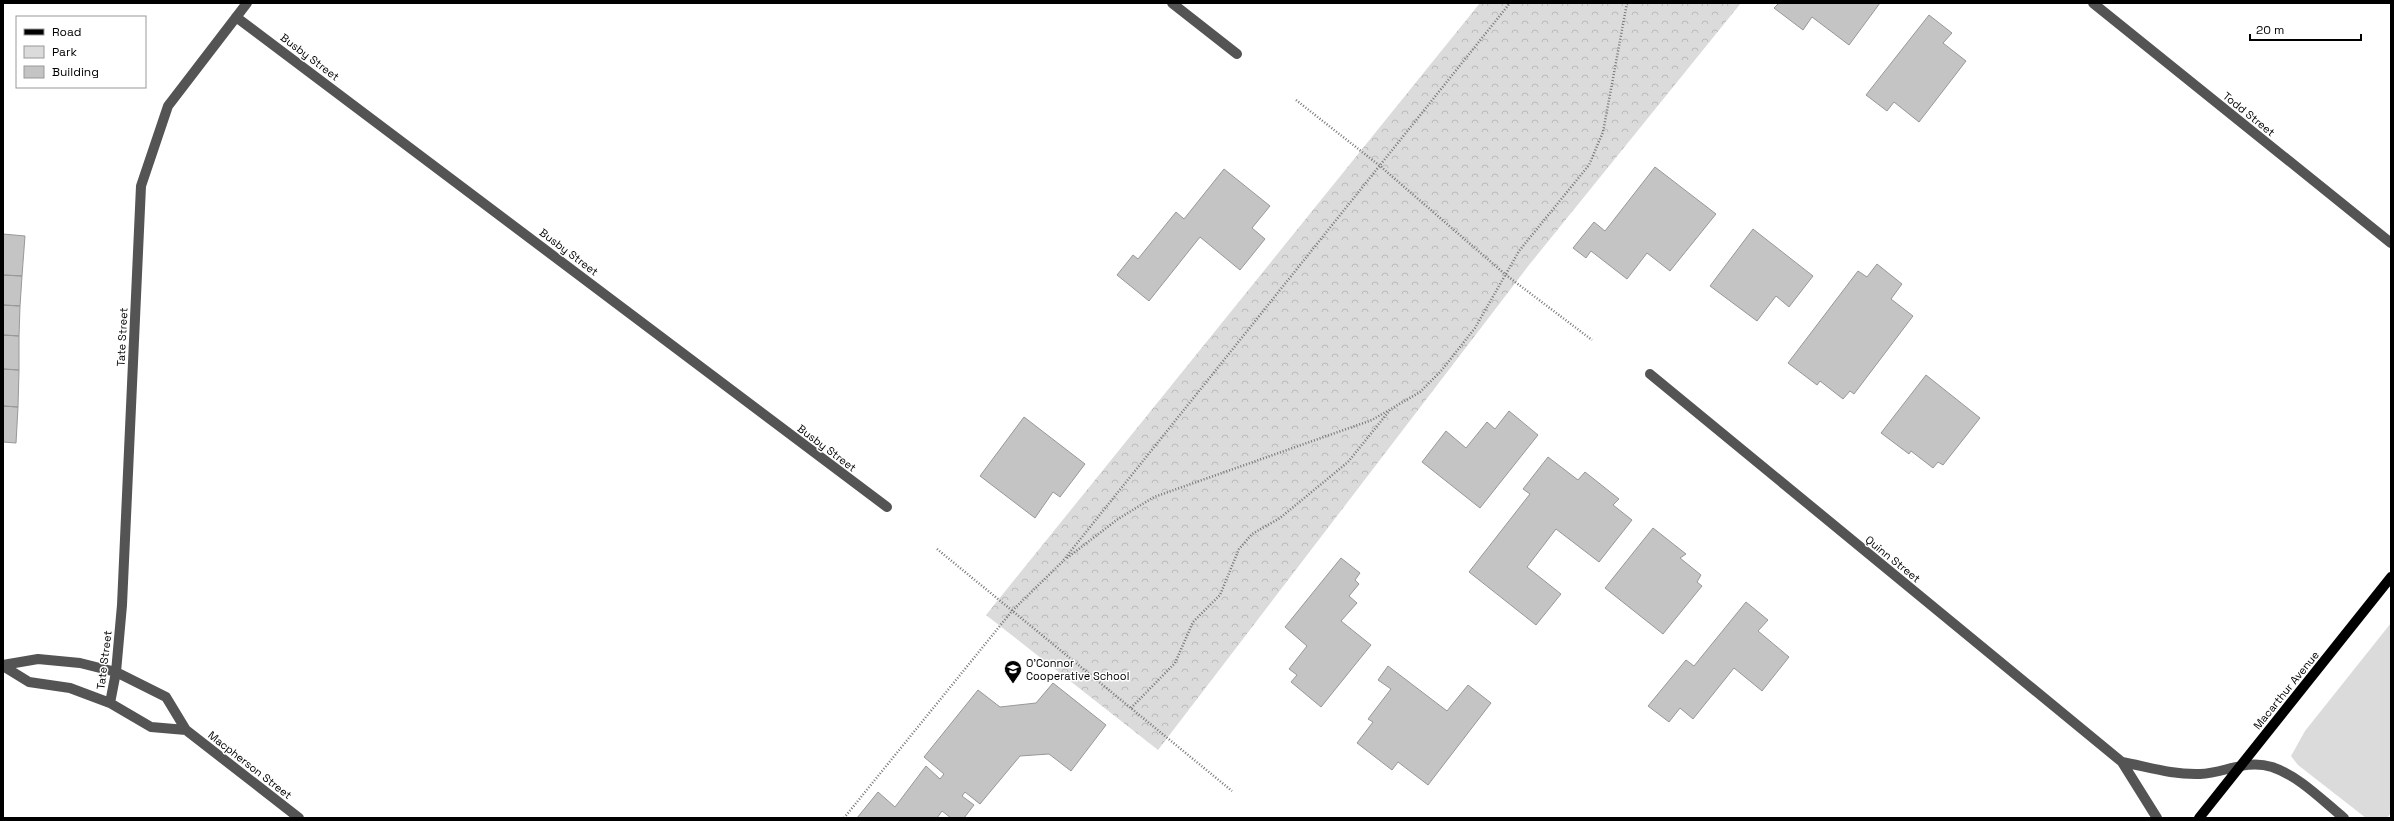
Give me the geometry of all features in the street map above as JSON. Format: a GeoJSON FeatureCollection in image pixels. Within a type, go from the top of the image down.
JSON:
{"type":"FeatureCollection","features":[{"type":"Feature","properties":{"kind":"main road","name":"Macarthur Avenue"},"geometry":{"type":"LineString","coordinates":[[2199,818],[2391,577]]}},
{"type":"Feature","properties":{"kind":"street","name":"Tate Street"},"geometry":{"type":"LineString","coordinates":[[110,703],[116,672],[122,605],[141,186],[168,106],[247,3]]}},
{"type":"Feature","properties":{"kind":"street"},"geometry":{"type":"LineString","coordinates":[[1172,3],[1237,54]]}},
{"type":"Feature","properties":{"kind":"street","name":"Todd Street"},"geometry":{"type":"LineString","coordinates":[[2093,3],[2391,243]]}},
{"type":"Feature","properties":{"kind":"street","name":"Busby Street"},"geometry":{"type":"LineString","coordinates":[[236,17],[887,507]]}},
{"type":"Feature","properties":{"kind":"street","name":"Quinn Street"},"geometry":{"type":"LineString","coordinates":[[1650,374],[2122,762],[2157,818]]}},
{"type":"Feature","properties":{"kind":"street","name":"Macpherson Street"},"geometry":{"type":"LineString","coordinates":[[3,665],[38,659],[80,663],[116,672],[166,697],[186,730],[299,818]]}},
{"type":"Feature","properties":{"kind":"street","name":"Macpherson Street"},"geometry":{"type":"LineString","coordinates":[[3,665],[29,682],[70,688],[110,703],[151,727],[186,730]]}},
{"type":"Feature","properties":{"kind":"street","name":"Quinn Street"},"geometry":{"type":"LineString","coordinates":[[2122,762],[2175,773],[2202,774],[2242,764],[2271,767],[2295,778],[2344,818]]}},
{"type":"Feature","properties":{"kind":"path"},"geometry":{"type":"LineString","coordinates":[[844,818],[1012,611],[1062,562],[1510,3]]}},
{"type":"Feature","properties":{"kind":"path"},"geometry":{"type":"LineString","coordinates":[[1062,562],[1118,519],[1154,497],[1372,420],[1420,392],[1442,371],[1475,328],[1519,251],[1589,165],[1603,132],[1627,3]]}},
{"type":"Feature","properties":{"kind":"path"},"geometry":{"type":"LineString","coordinates":[[1296,100],[1380,166],[1506,275],[1592,340]]}},
{"type":"Feature","properties":{"kind":"path"},"geometry":{"type":"LineString","coordinates":[[1131,708],[1175,663],[1193,622],[1220,595],[1239,549],[1252,534],[1280,518],[1348,462],[1392,408]]}},
{"type":"Feature","properties":{"kind":"path"},"geometry":{"type":"LineString","coordinates":[[937,549],[1232,791]]}},
{"type":"Feature","properties":{"kind":"green space"},"geometry":{"type":"Polygon","coordinates":[[[1480,3],[1741,3],[1529,265],[1158,750],[986,615],[1480,3]]]}},
{"type":"Feature","properties":{"kind":"green space"},"geometry":{"type":"Polygon","coordinates":[[[2391,623],[2391,813],[2387,818],[2366,818],[2298,765],[2291,756],[2305,731],[2391,623]]]}},
{"type":"Feature","properties":{"kind":"building"},"geometry":{"type":"Polygon","coordinates":[[[1779,3],[1880,3],[1849,45],[1812,17],[1803,30],[1774,8],[1779,3]]]}},
{"type":"Feature","properties":{"kind":"building"},"geometry":{"type":"Polygon","coordinates":[[[1929,15],[1952,33],[1943,43],[1966,61],[1919,122],[1894,102],[1887,111],[1866,95],[1929,15]]]}},
{"type":"Feature","properties":{"kind":"building"},"geometry":{"type":"Polygon","coordinates":[[[1655,167],[1716,214],[1670,271],[1647,253],[1627,279],[1591,251],[1586,258],[1573,248],[1594,222],[1605,231],[1655,167]]]}},
{"type":"Feature","properties":{"kind":"building"},"geometry":{"type":"Polygon","coordinates":[[[1224,169],[1270,206],[1252,228],[1265,239],[1240,270],[1200,237],[1149,301],[1117,275],[1133,255],[1138,259],[1176,212],[1184,219],[1224,169]]]}},
{"type":"Feature","properties":{"kind":"building"},"geometry":{"type":"Polygon","coordinates":[[[1753,229],[1813,276],[1789,307],[1776,296],[1757,321],[1710,286],[1753,229]]]}},
{"type":"Feature","properties":{"kind":"building"},"geometry":{"type":"Polygon","coordinates":[[[3,234],[25,236],[22,276],[3,275],[3,234]]]}},
{"type":"Feature","properties":{"kind":"building"},"geometry":{"type":"Polygon","coordinates":[[[1877,264],[1902,284],[1891,299],[1913,316],[1854,394],[1850,391],[1843,399],[1820,381],[1817,385],[1788,363],[1858,271],[1867,277],[1877,264]]]}},
{"type":"Feature","properties":{"kind":"building"},"geometry":{"type":"Polygon","coordinates":[[[3,275],[22,276],[20,306],[3,305],[3,275]]]}},
{"type":"Feature","properties":{"kind":"building"},"geometry":{"type":"Polygon","coordinates":[[[3,305],[20,306],[19,336],[3,335],[3,305]]]}},
{"type":"Feature","properties":{"kind":"building"},"geometry":{"type":"Polygon","coordinates":[[[3,335],[19,336],[19,370],[3,369],[3,335]]]}},
{"type":"Feature","properties":{"kind":"building"},"geometry":{"type":"Polygon","coordinates":[[[3,369],[19,370],[18,407],[3,406],[3,369]]]}},
{"type":"Feature","properties":{"kind":"building"},"geometry":{"type":"Polygon","coordinates":[[[1926,375],[1980,418],[1943,465],[1938,462],[1933,468],[1911,451],[1909,454],[1881,433],[1926,375]]]}},
{"type":"Feature","properties":{"kind":"building"},"geometry":{"type":"Polygon","coordinates":[[[3,406],[18,407],[16,443],[3,442],[3,406]]]}},
{"type":"Feature","properties":{"kind":"building"},"geometry":{"type":"Polygon","coordinates":[[[1509,411],[1538,435],[1480,508],[1422,462],[1446,431],[1466,448],[1487,422],[1495,429],[1509,411]]]}},
{"type":"Feature","properties":{"kind":"building"},"geometry":{"type":"Polygon","coordinates":[[[1024,417],[1085,464],[1060,497],[1053,492],[1035,518],[980,476],[1024,417]]]}},
{"type":"Feature","properties":{"kind":"building"},"geometry":{"type":"Polygon","coordinates":[[[1548,457],[1578,480],[1585,472],[1619,499],[1613,505],[1632,520],[1599,562],[1556,529],[1527,567],[1561,594],[1536,625],[1469,572],[1530,494],[1523,489],[1548,457]]]}},
{"type":"Feature","properties":{"kind":"building"},"geometry":{"type":"Polygon","coordinates":[[[1653,528],[1686,554],[1680,558],[1701,575],[1697,582],[1702,586],[1663,634],[1605,588],[1653,528]]]}},
{"type":"Feature","properties":{"kind":"building"},"geometry":{"type":"Polygon","coordinates":[[[1341,558],[1360,573],[1355,580],[1359,584],[1349,596],[1357,603],[1341,621],[1371,645],[1321,707],[1291,682],[1297,675],[1289,669],[1307,646],[1285,627],[1341,558]]]}},
{"type":"Feature","properties":{"kind":"building"},"geometry":{"type":"Polygon","coordinates":[[[1746,602],[1768,620],[1758,631],[1789,657],[1762,691],[1734,668],[1693,719],[1680,708],[1669,722],[1648,706],[1686,660],[1694,666],[1746,602]]]}},
{"type":"Feature","properties":{"kind":"building"},"geometry":{"type":"Polygon","coordinates":[[[1388,666],[1447,711],[1468,685],[1491,703],[1428,785],[1398,762],[1392,770],[1357,743],[1373,722],[1368,719],[1391,689],[1378,680],[1388,666]]]}},
{"type":"Feature","properties":{"kind":"building"},"geometry":{"type":"Polygon","coordinates":[[[1053,683],[1106,725],[1071,771],[1049,754],[1020,756],[980,804],[965,792],[962,796],[974,805],[964,818],[951,818],[942,811],[937,818],[857,818],[878,792],[895,807],[926,766],[940,779],[944,774],[924,757],[978,690],[1000,707],[1036,703],[1053,683]]]}},
{"type":"Feature","properties":{"kind":"place","name":"O'Connor Cooperative School"},"geometry":{"type":"Point","coordinates":[1013,684]}}]}
